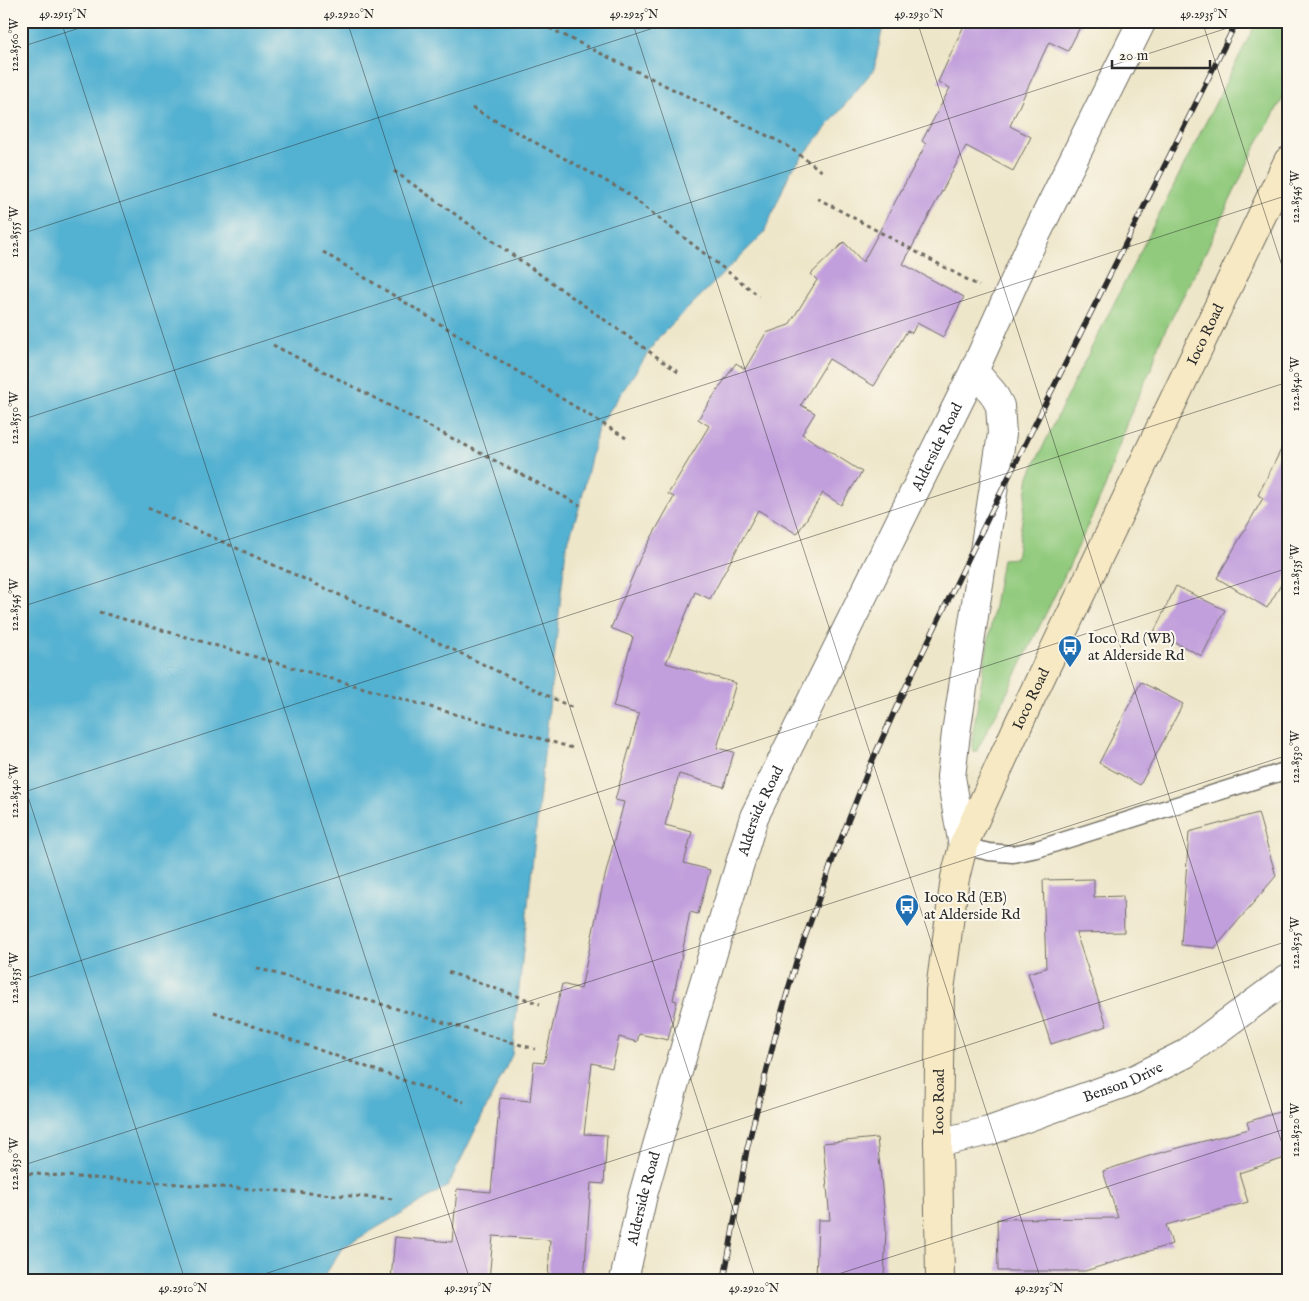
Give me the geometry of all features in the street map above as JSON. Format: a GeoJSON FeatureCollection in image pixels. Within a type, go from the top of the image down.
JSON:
{"type":"FeatureCollection","features":[{"type":"Feature","properties":{"kind":"main road","name":"Ioco Road"},"geometry":{"type":"LineString","coordinates":[[940,1280],[938,1143],[940,990],[955,878],[963,846],[1032,694],[1288,161]]}},
{"type":"Feature","properties":{"kind":"street","name":"Alderside Road"},"geometry":{"type":"LineString","coordinates":[[624,1280],[643,1195],[754,816],[974,371],[1030,247],[1142,21]]}},
{"type":"Feature","properties":{"kind":"street"},"geometry":{"type":"LineString","coordinates":[[963,846],[952,777],[956,733],[1002,434],[1000,406],[993,392],[974,371]]}},
{"type":"Feature","properties":{"kind":"street","name":"Benson Drive"},"geometry":{"type":"LineString","coordinates":[[938,1143],[989,1132],[1133,1080],[1185,1054],[1288,978]]}},
{"type":"Feature","properties":{"kind":"lane"},"geometry":{"type":"LineString","coordinates":[[963,846],[989,852],[1013,854],[1037,849],[1288,770]]}},
{"type":"Feature","properties":{"kind":"path"},"geometry":{"type":"LineString","coordinates":[[535,21],[786,145],[823,172]]}},
{"type":"Feature","properties":{"kind":"path"},"geometry":{"type":"LineString","coordinates":[[472,108],[624,191],[759,296]]}},
{"type":"Feature","properties":{"kind":"path"},"geometry":{"type":"LineString","coordinates":[[394,171],[681,374]]}},
{"type":"Feature","properties":{"kind":"path"},"geometry":{"type":"LineString","coordinates":[[817,198],[978,285]]}},
{"type":"Feature","properties":{"kind":"path"},"geometry":{"type":"LineString","coordinates":[[323,252],[626,438]]}},
{"type":"Feature","properties":{"kind":"path"},"geometry":{"type":"LineString","coordinates":[[273,345],[580,505]]}},
{"type":"Feature","properties":{"kind":"path"},"geometry":{"type":"LineString","coordinates":[[148,508],[353,601],[575,709]]}},
{"type":"Feature","properties":{"kind":"path"},"geometry":{"type":"LineString","coordinates":[[99,612],[573,748]]}},
{"type":"Feature","properties":{"kind":"path"},"geometry":{"type":"LineString","coordinates":[[257,968],[535,1050]]}},
{"type":"Feature","properties":{"kind":"path"},"geometry":{"type":"LineString","coordinates":[[448,972],[540,1004]]}},
{"type":"Feature","properties":{"kind":"path"},"geometry":{"type":"LineString","coordinates":[[214,1012],[464,1102]]}},
{"type":"Feature","properties":{"kind":"path"},"geometry":{"type":"LineString","coordinates":[[21,1173],[394,1199]]}},
{"type":"Feature","properties":{"kind":"green space"},"geometry":{"type":"Polygon","coordinates":[[[1257,21],[1288,21],[1288,89],[1256,146],[1206,251],[1159,343],[1153,364],[1127,422],[1105,487],[1074,556],[1004,699],[976,752],[973,752],[973,732],[1002,559],[1016,558],[1029,476],[1068,394],[1257,21]]]}},
{"type":"Feature","properties":{"kind":"water"},"geometry":{"type":"Polygon","coordinates":[[[21,21],[884,21],[874,69],[790,172],[764,233],[658,338],[598,428],[580,505],[566,548],[512,1055],[448,1186],[342,1248],[322,1280],[21,1280],[21,21]]]}},
{"type":"Feature","properties":{"kind":"building"},"geometry":{"type":"Polygon","coordinates":[[[966,21],[1083,21],[1068,51],[1049,42],[1010,126],[1031,137],[1013,171],[966,146],[903,264],[964,297],[943,337],[917,323],[912,333],[907,331],[874,386],[829,359],[801,405],[815,413],[802,434],[862,472],[841,505],[823,493],[797,534],[758,510],[710,599],[695,592],[666,663],[736,683],[717,748],[734,752],[724,787],[679,774],[665,825],[692,832],[684,863],[710,870],[698,914],[690,912],[673,1000],[677,1001],[668,1040],[639,1034],[637,1042],[619,1037],[612,1068],[592,1063],[584,1134],[607,1135],[604,1184],[591,1183],[584,1280],[548,1278],[550,1240],[493,1236],[489,1280],[391,1279],[395,1237],[452,1242],[457,1189],[491,1192],[500,1098],[530,1101],[534,1062],[544,1063],[562,984],[581,989],[603,884],[624,802],[615,800],[639,714],[613,707],[633,637],[611,628],[640,558],[674,497],[668,494],[709,426],[698,419],[736,363],[745,369],[766,333],[789,325],[817,280],[811,274],[844,242],[863,262],[926,144],[922,141],[950,88],[938,82],[966,21]]]}},
{"type":"Feature","properties":{"kind":"building"},"geometry":{"type":"Polygon","coordinates":[[[1288,436],[1288,573],[1267,608],[1217,578],[1263,498],[1258,495],[1288,436]]]}},
{"type":"Feature","properties":{"kind":"building"},"geometry":{"type":"Polygon","coordinates":[[[1176,586],[1225,610],[1202,656],[1154,632],[1176,586]]]}},
{"type":"Feature","properties":{"kind":"building"},"geometry":{"type":"Polygon","coordinates":[[[1141,682],[1183,704],[1140,785],[1099,763],[1141,682]]]}},
{"type":"Feature","properties":{"kind":"building"},"geometry":{"type":"Polygon","coordinates":[[[1258,813],[1276,876],[1215,948],[1181,945],[1189,832],[1258,813]]]}},
{"type":"Feature","properties":{"kind":"building"},"geometry":{"type":"Polygon","coordinates":[[[1094,879],[1094,897],[1123,896],[1124,932],[1076,933],[1107,1026],[1051,1044],[1028,973],[1046,968],[1043,880],[1094,879]]]}},
{"type":"Feature","properties":{"kind":"building"},"geometry":{"type":"Polygon","coordinates":[[[1288,1109],[1288,1157],[1239,1173],[1248,1202],[1166,1225],[1172,1244],[1085,1271],[998,1271],[997,1219],[1118,1218],[1103,1171],[1152,1155],[1249,1129],[1247,1122],[1288,1109]]]}},
{"type":"Feature","properties":{"kind":"building"},"geometry":{"type":"Polygon","coordinates":[[[877,1138],[886,1228],[884,1280],[816,1280],[818,1220],[830,1220],[823,1143],[877,1138]]]}},
{"type":"Feature","properties":{"kind":"railway"},"geometry":{"type":"LineString","coordinates":[[724,1280],[747,1149],[778,1025],[796,962],[833,859],[869,768],[900,699],[990,514],[1237,21]]}},
{"type":"Feature","properties":{"kind":"place","name":"Ioco Rd (WB) at Alderside Rd"},"geometry":{"type":"Point","coordinates":[1070,668]}},
{"type":"Feature","properties":{"kind":"place","name":"Ioco Rd (EB) at Alderside Rd"},"geometry":{"type":"Point","coordinates":[907,927]}}]}
